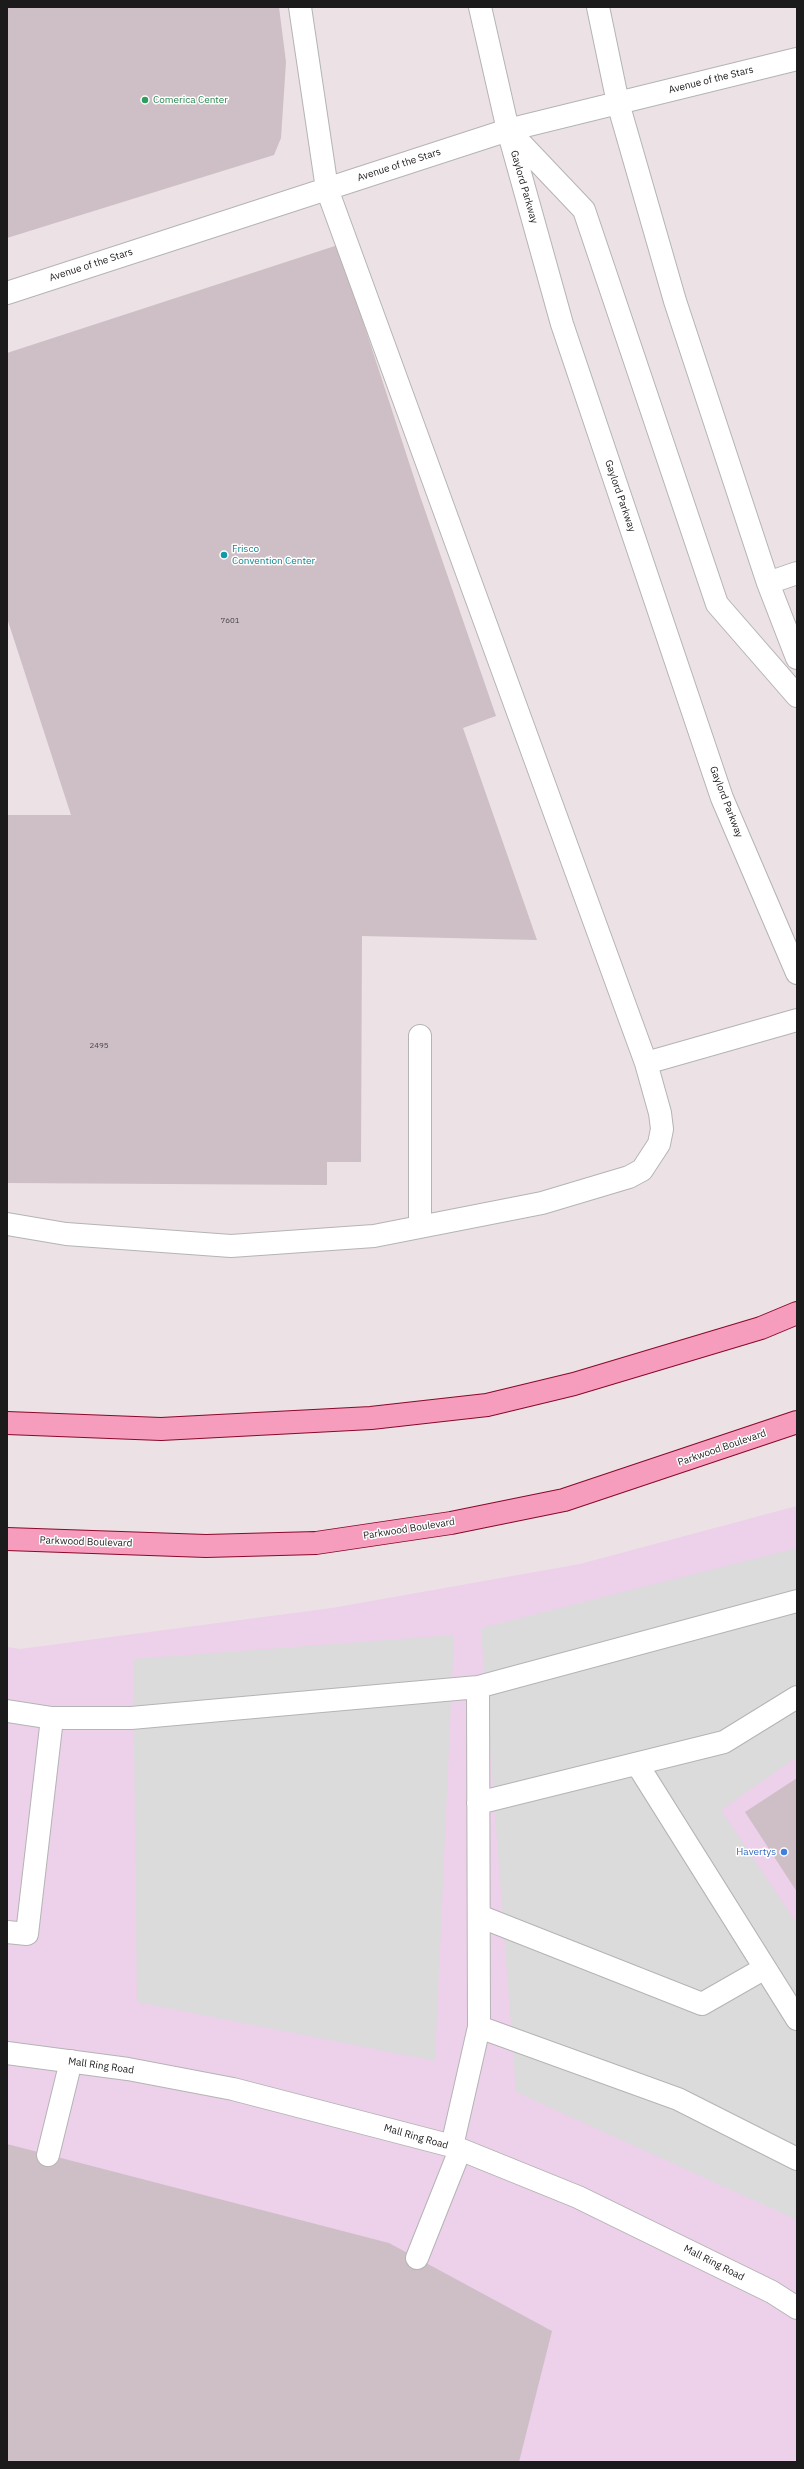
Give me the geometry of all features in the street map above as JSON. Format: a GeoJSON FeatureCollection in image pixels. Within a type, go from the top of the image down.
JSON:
{"type":"FeatureCollection","features":[{"type":"Feature","properties":{"kind":"main road"},"geometry":{"type":"LineString","coordinates":[[7,1423],[161,1429],[371,1418],[487,1405],[574,1384],[709,1344],[761,1328],[797,1313]]}},
{"type":"Feature","properties":{"kind":"main road","name":"Parkwood Boulevard"},"geometry":{"type":"LineString","coordinates":[[7,1539],[206,1546],[316,1543],[435,1526],[564,1500],[797,1422]]}},
{"type":"Feature","properties":{"kind":"street"},"geometry":{"type":"LineString","coordinates":[[7,1224],[66,1234],[231,1246],[374,1236],[542,1203],[629,1177],[642,1170],[659,1144],[662,1129],[646,1063],[327,189],[300,7]]}},
{"type":"Feature","properties":{"kind":"street","name":"Gaylord Parkway"},"geometry":{"type":"LineString","coordinates":[[480,7],[508,130],[562,324],[722,798],[797,973]]}},
{"type":"Feature","properties":{"kind":"street"},"geometry":{"type":"LineString","coordinates":[[598,7],[618,103],[675,300],[768,583],[797,658]]}},
{"type":"Feature","properties":{"kind":"street","name":"Avenue of the Stars"},"geometry":{"type":"LineString","coordinates":[[7,293],[508,130],[797,59]]}},
{"type":"Feature","properties":{"kind":"street"},"geometry":{"type":"LineString","coordinates":[[508,130],[584,210],[717,604],[797,696]]}},
{"type":"Feature","properties":{"kind":"street"},"geometry":{"type":"LineString","coordinates":[[768,583],[797,573]]}},
{"type":"Feature","properties":{"kind":"street"},"geometry":{"type":"LineString","coordinates":[[646,1063],[797,1020]]}},
{"type":"Feature","properties":{"kind":"street"},"geometry":{"type":"LineString","coordinates":[[420,1036],[420,1227]]}},
{"type":"Feature","properties":{"kind":"street"},"geometry":{"type":"LineString","coordinates":[[7,1711],[52,1718],[131,1718],[478,1687],[797,1601]]}},
{"type":"Feature","properties":{"kind":"street"},"geometry":{"type":"LineString","coordinates":[[417,2258],[456,2148],[479,2027],[478,1687]]}},
{"type":"Feature","properties":{"kind":"street"},"geometry":{"type":"LineString","coordinates":[[478,1803],[724,1742],[797,1697]]}},
{"type":"Feature","properties":{"kind":"street"},"geometry":{"type":"LineString","coordinates":[[7,1932],[27,1934],[52,1718]]}},
{"type":"Feature","properties":{"kind":"street"},"geometry":{"type":"LineString","coordinates":[[637,1764],[797,2019]]}},
{"type":"Feature","properties":{"kind":"street"},"geometry":{"type":"LineString","coordinates":[[479,1916],[702,2004],[765,1968]]}},
{"type":"Feature","properties":{"kind":"street"},"geometry":{"type":"LineString","coordinates":[[479,2027],[678,2099],[797,2159]]}},
{"type":"Feature","properties":{"kind":"street","name":"Mall Ring Road"},"geometry":{"type":"LineString","coordinates":[[7,2053],[71,2061],[233,2089],[456,2148],[578,2197],[765,2288],[797,2308]]}},
{"type":"Feature","properties":{"kind":"street"},"geometry":{"type":"LineString","coordinates":[[48,2154],[71,2061]]}},
{"type":"Feature","properties":{"kind":"shaded area"},"geometry":{"type":"Polygon","coordinates":[[[797,1506],[797,2462],[7,2462],[7,1647],[20,1649],[332,1608],[580,1564],[797,1506]]]}},
{"type":"Feature","properties":{"kind":"shaded area"},"geometry":{"type":"Polygon","coordinates":[[[797,1548],[797,1757],[721,1810],[797,1924],[797,2220],[516,2092],[481,1628],[797,1548]]]}},
{"type":"Feature","properties":{"kind":"shaded area"},"geometry":{"type":"Polygon","coordinates":[[[454,1635],[435,2061],[137,2002],[133,1659],[454,1635]]]}},
{"type":"Feature","properties":{"kind":"building","name":"Comerica Center"},"geometry":{"type":"Polygon","coordinates":[[[7,7],[279,7],[286,62],[281,138],[274,155],[7,238],[7,7]]]}},
{"type":"Feature","properties":{"kind":"building","name":"Frisco Convention Center"},"geometry":{"type":"Polygon","coordinates":[[[338,245],[419,493],[496,716],[463,728],[537,940],[362,936],[361,1162],[327,1162],[327,1185],[7,1183],[7,815],[71,815],[7,618],[7,353],[338,245]]]}},
{"type":"Feature","properties":{"kind":"building","name":"Havertys"},"geometry":{"type":"Polygon","coordinates":[[[797,1778],[797,1892],[745,1812],[797,1778]]]}},
{"type":"Feature","properties":{"kind":"building"},"geometry":{"type":"Polygon","coordinates":[[[7,2144],[389,2243],[552,2331],[519,2462],[7,2462],[7,2144]]]}},
{"type":"Feature","properties":{"kind":"place","name":"Comerica Center"},"geometry":{"type":"Point","coordinates":[145,100]}},
{"type":"Feature","properties":{"kind":"place","name":"Frisco Convention Center"},"geometry":{"type":"Point","coordinates":[224,555]}},
{"type":"Feature","properties":{"kind":"place","name":"Havertys"},"geometry":{"type":"Point","coordinates":[784,1852]}}]}
